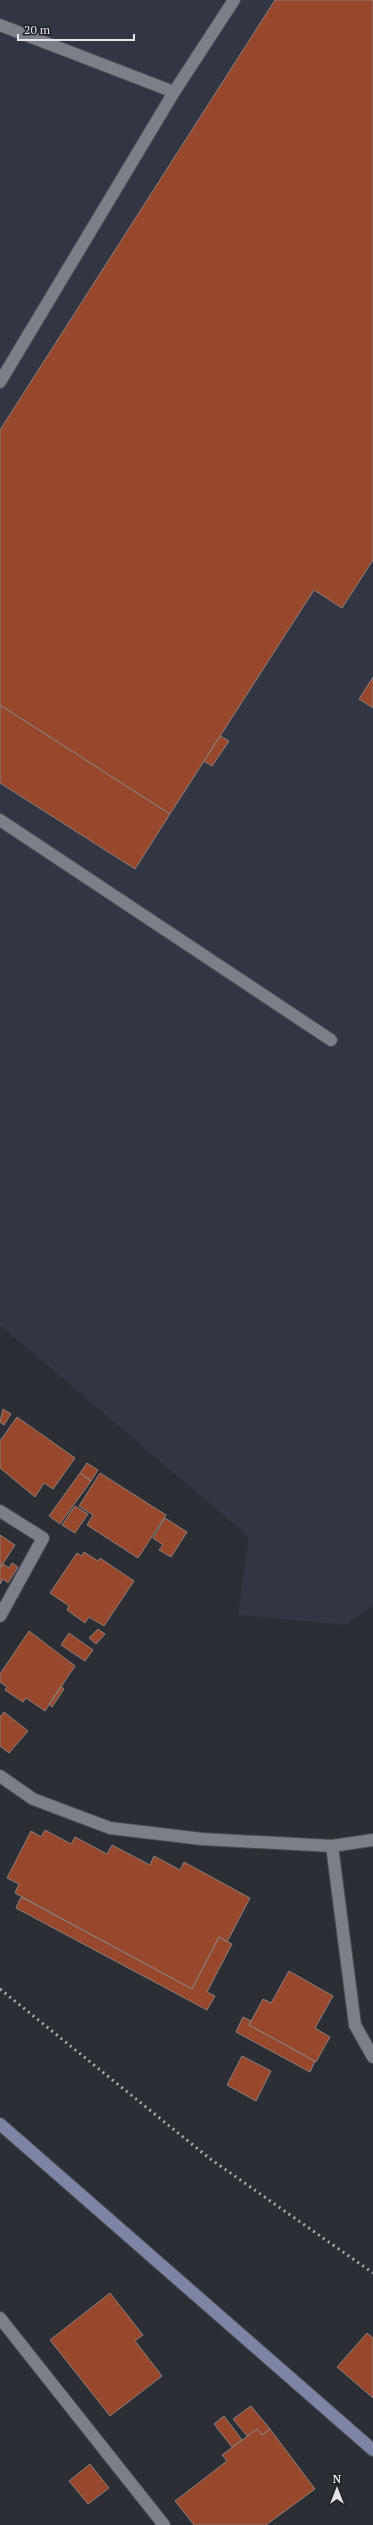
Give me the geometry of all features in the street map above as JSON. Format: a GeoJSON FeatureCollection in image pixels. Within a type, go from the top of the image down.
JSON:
{"type":"FeatureCollection","features":[{"type":"Feature","properties":{"kind":"street"},"geometry":{"type":"LineString","coordinates":[[0,382],[174,92],[234,0]]}},
{"type":"Feature","properties":{"kind":"street"},"geometry":{"type":"LineString","coordinates":[[0,25],[174,92]]}},
{"type":"Feature","properties":{"kind":"street"},"geometry":{"type":"LineString","coordinates":[[0,820],[331,1040]]}},
{"type":"Feature","properties":{"kind":"street"},"geometry":{"type":"LineString","coordinates":[[0,1511],[44,1538],[0,1616]]}},
{"type":"Feature","properties":{"kind":"street"},"geometry":{"type":"LineString","coordinates":[[0,1776],[33,1799],[110,1828],[202,1839],[332,1846],[373,1840]]}},
{"type":"Feature","properties":{"kind":"street"},"geometry":{"type":"LineString","coordinates":[[332,1846],[355,2025],[373,2057]]}},
{"type":"Feature","properties":{"kind":"street"},"geometry":{"type":"LineString","coordinates":[[0,2124],[373,2450]]}},
{"type":"Feature","properties":{"kind":"street"},"geometry":{"type":"LineString","coordinates":[[0,2318],[164,2525]]}},
{"type":"Feature","properties":{"kind":"shaded area"},"geometry":{"type":"Polygon","coordinates":[[[0,0],[373,0],[373,1606],[346,1625],[238,1615],[249,1537],[0,1325],[0,0]]]}},
{"type":"Feature","properties":{"kind":"building"},"geometry":{"type":"Polygon","coordinates":[[[275,0],[373,0],[373,560],[342,608],[314,590],[170,814],[0,705],[0,430],[275,0]]]}},
{"type":"Feature","properties":{"kind":"building"},"geometry":{"type":"Polygon","coordinates":[[[373,677],[373,708],[359,699],[373,677]]]}},
{"type":"Feature","properties":{"kind":"building"},"geometry":{"type":"Polygon","coordinates":[[[0,705],[170,814],[135,869],[0,783],[0,705]]]}},
{"type":"Feature","properties":{"kind":"building"},"geometry":{"type":"Polygon","coordinates":[[[220,736],[229,741],[212,766],[204,761],[220,736]]]}},
{"type":"Feature","properties":{"kind":"building"},"geometry":{"type":"Polygon","coordinates":[[[3,1409],[11,1414],[4,1425],[0,1422],[3,1409]]]}},
{"type":"Feature","properties":{"kind":"building"},"geometry":{"type":"Polygon","coordinates":[[[17,1417],[75,1458],[53,1489],[44,1483],[35,1497],[0,1468],[0,1441],[17,1417]]]}},
{"type":"Feature","properties":{"kind":"building"},"geometry":{"type":"Polygon","coordinates":[[[87,1463],[98,1470],[91,1481],[80,1473],[87,1463]]]}},
{"type":"Feature","properties":{"kind":"building"},"geometry":{"type":"Polygon","coordinates":[[[80,1473],[91,1481],[60,1524],[49,1516],[80,1473]]]}},
{"type":"Feature","properties":{"kind":"building"},"geometry":{"type":"Polygon","coordinates":[[[100,1473],[166,1515],[138,1558],[87,1525],[93,1515],[79,1506],[100,1473]]]}},
{"type":"Feature","properties":{"kind":"building"},"geometry":{"type":"Polygon","coordinates":[[[75,1506],[88,1514],[75,1533],[62,1525],[75,1506]]]}},
{"type":"Feature","properties":{"kind":"building"},"geometry":{"type":"Polygon","coordinates":[[[165,1518],[187,1532],[171,1557],[159,1550],[163,1545],[153,1538],[165,1518]]]}},
{"type":"Feature","properties":{"kind":"building"},"geometry":{"type":"Polygon","coordinates":[[[0,1535],[15,1545],[0,1568],[0,1535]]]}},
{"type":"Feature","properties":{"kind":"building"},"geometry":{"type":"Polygon","coordinates":[[[84,1552],[98,1561],[100,1558],[134,1581],[104,1626],[89,1617],[85,1623],[67,1610],[69,1606],[50,1593],[77,1553],[82,1556],[84,1552]]]}},
{"type":"Feature","properties":{"kind":"building"},"geometry":{"type":"Polygon","coordinates":[[[12,1563],[18,1567],[8,1583],[3,1579],[0,1584],[0,1568],[3,1564],[9,1568],[12,1563]]]}},
{"type":"Feature","properties":{"kind":"building"},"geometry":{"type":"Polygon","coordinates":[[[98,1629],[105,1634],[96,1644],[89,1638],[98,1629]]]}},
{"type":"Feature","properties":{"kind":"building"},"geometry":{"type":"Polygon","coordinates":[[[29,1631],[75,1666],[45,1711],[26,1698],[23,1702],[5,1690],[7,1687],[0,1682],[0,1674],[29,1631]]]}},
{"type":"Feature","properties":{"kind":"building"},"geometry":{"type":"Polygon","coordinates":[[[69,1633],[93,1650],[85,1661],[61,1645],[69,1633]]]}},
{"type":"Feature","properties":{"kind":"building"},"geometry":{"type":"Polygon","coordinates":[[[61,1686],[64,1689],[52,1707],[49,1704],[61,1686]]]}},
{"type":"Feature","properties":{"kind":"building"},"geometry":{"type":"Polygon","coordinates":[[[4,1712],[28,1731],[9,1753],[0,1746],[0,1717],[4,1712]]]}},
{"type":"Feature","properties":{"kind":"building"},"geometry":{"type":"Polygon","coordinates":[[[45,1830],[71,1844],[75,1837],[107,1854],[112,1845],[150,1865],[154,1856],[180,1870],[184,1862],[250,1898],[227,1942],[219,1937],[192,1989],[15,1893],[19,1884],[7,1878],[31,1831],[41,1837],[45,1830]]]}},
{"type":"Feature","properties":{"kind":"building"},"geometry":{"type":"Polygon","coordinates":[[[21,1897],[192,1989],[219,1937],[232,1944],[207,1992],[215,1996],[207,2010],[16,1908],[21,1897]]]}},
{"type":"Feature","properties":{"kind":"building"},"geometry":{"type":"Polygon","coordinates":[[[289,1971],[333,1996],[315,2028],[330,2037],[316,2062],[249,2025],[263,1999],[271,2003],[289,1971]]]}},
{"type":"Feature","properties":{"kind":"building"},"geometry":{"type":"Polygon","coordinates":[[[243,2017],[251,2021],[249,2025],[315,2061],[310,2072],[236,2032],[243,2017]]]}},
{"type":"Feature","properties":{"kind":"building"},"geometry":{"type":"Polygon","coordinates":[[[242,2056],[271,2071],[256,2101],[227,2085],[242,2056]]]}},
{"type":"Feature","properties":{"kind":"building"},"geometry":{"type":"Polygon","coordinates":[[[110,2293],[143,2335],[135,2341],[162,2376],[110,2416],[50,2340],[110,2293]]]}},
{"type":"Feature","properties":{"kind":"building"},"geometry":{"type":"Polygon","coordinates":[[[367,2333],[373,2338],[373,2398],[337,2367],[367,2333]]]}},
{"type":"Feature","properties":{"kind":"building"},"geometry":{"type":"Polygon","coordinates":[[[251,2406],[270,2429],[262,2435],[257,2429],[247,2436],[233,2419],[251,2406]]]}},
{"type":"Feature","properties":{"kind":"building"},"geometry":{"type":"Polygon","coordinates":[[[224,2416],[242,2440],[232,2447],[214,2424],[224,2416]]]}},
{"type":"Feature","properties":{"kind":"building"},"geometry":{"type":"Polygon","coordinates":[[[257,2429],[262,2435],[270,2429],[315,2489],[266,2525],[194,2525],[175,2501],[227,2461],[222,2455],[257,2429]]]}},
{"type":"Feature","properties":{"kind":"building"},"geometry":{"type":"Polygon","coordinates":[[[90,2464],[109,2488],[88,2504],[69,2481],[90,2464]]]}},
{"type":"Feature","properties":{"kind":"railway"},"geometry":{"type":"LineString","coordinates":[[0,1989],[209,2158],[373,2273]]}}]}
